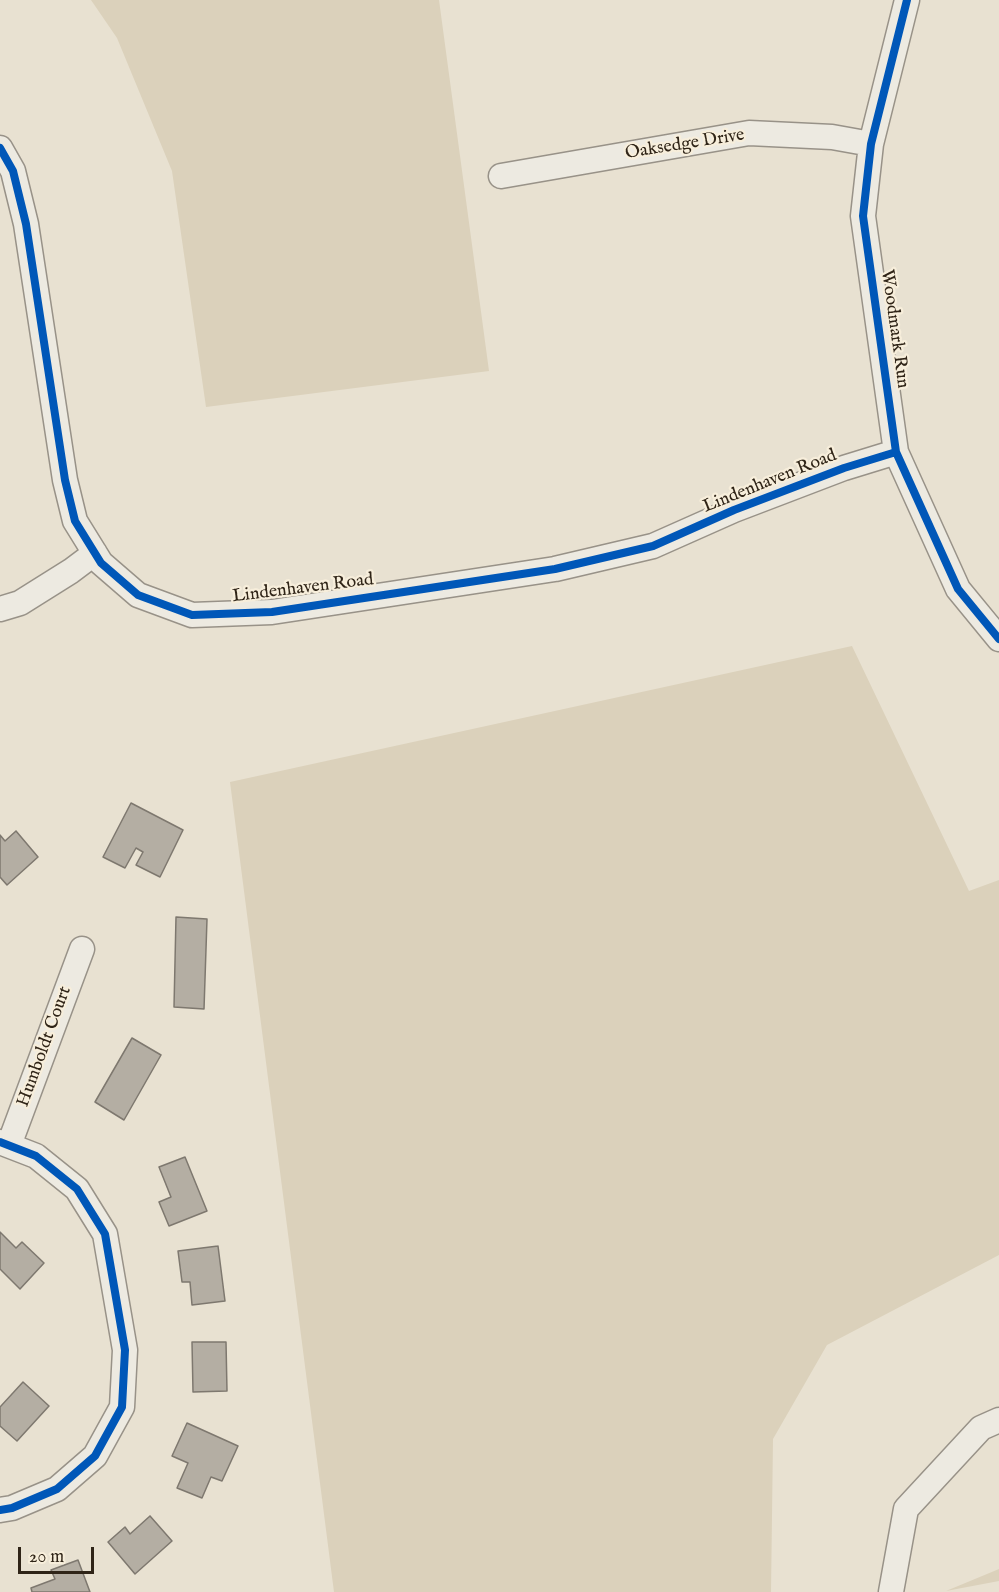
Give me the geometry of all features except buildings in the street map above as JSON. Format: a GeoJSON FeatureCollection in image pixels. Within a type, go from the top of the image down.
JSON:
{"type":"FeatureCollection","features":[{"type":"Feature","properties":{"kind":"street","name":"Woodmark Run"},"geometry":{"type":"LineString","coordinates":[[907,0],[871,144],[863,216],[896,452],[958,589],[999,639]]}},
{"type":"Feature","properties":{"kind":"street","name":"Oaksedge Drive"},"geometry":{"type":"LineString","coordinates":[[501,176],[749,133],[832,137],[871,144]]}},
{"type":"Feature","properties":{"kind":"street","name":"Lindenhaven Road"},"geometry":{"type":"LineString","coordinates":[[0,148],[13,171],[26,224],[67,490],[75,521],[101,563],[138,595],[192,615],[272,612],[555,569],[653,546],[734,510],[844,468],[896,452]]}},
{"type":"Feature","properties":{"kind":"street"},"geometry":{"type":"LineString","coordinates":[[0,609],[21,603],[71,571],[94,553]]}},
{"type":"Feature","properties":{"kind":"street","name":"Humboldt Court"},"geometry":{"type":"LineString","coordinates":[[5,1143],[82,950]]}},
{"type":"Feature","properties":{"kind":"street"},"geometry":{"type":"LineString","coordinates":[[0,1510],[12,1508],[57,1489],[95,1456],[122,1407],[125,1350],[105,1234],[77,1189],[36,1156],[5,1143]]}},
{"type":"Feature","properties":{"kind":"street"},"geometry":{"type":"LineString","coordinates":[[891,1592],[906,1509],[981,1428],[999,1420]]}},
{"type":"Feature","properties":{"kind":"shaded area"},"geometry":{"type":"Polygon","coordinates":[[[91,0],[439,0],[489,371],[206,407],[172,171],[117,38],[91,0]]]}},
{"type":"Feature","properties":{"kind":"shaded area"},"geometry":{"type":"Polygon","coordinates":[[[852,646],[969,891],[999,880],[999,1255],[827,1345],[773,1439],[771,1592],[334,1592],[230,782],[852,646]]]}},
{"type":"Feature","properties":{"kind":"shaded area"},"geometry":{"type":"Polygon","coordinates":[[[999,1569],[999,1581],[946,1591],[999,1569]]]}},
{"type":"Feature","properties":{"kind":"cycle path"},"geometry":{"type":"LineString","coordinates":[[907,0],[871,144],[863,216],[896,452],[958,589],[999,639]]}},
{"type":"Feature","properties":{"kind":"cycle path"},"geometry":{"type":"LineString","coordinates":[[0,148],[13,171],[26,224],[65,480],[75,521],[101,563],[138,595],[192,615],[272,612],[555,569],[653,546],[734,510],[844,468],[896,452]]}},
{"type":"Feature","properties":{"kind":"cycle path"},"geometry":{"type":"LineString","coordinates":[[0,1142],[36,1156],[77,1189],[105,1234],[125,1350],[122,1407],[95,1456],[57,1489],[12,1508],[0,1510]]}}]}
